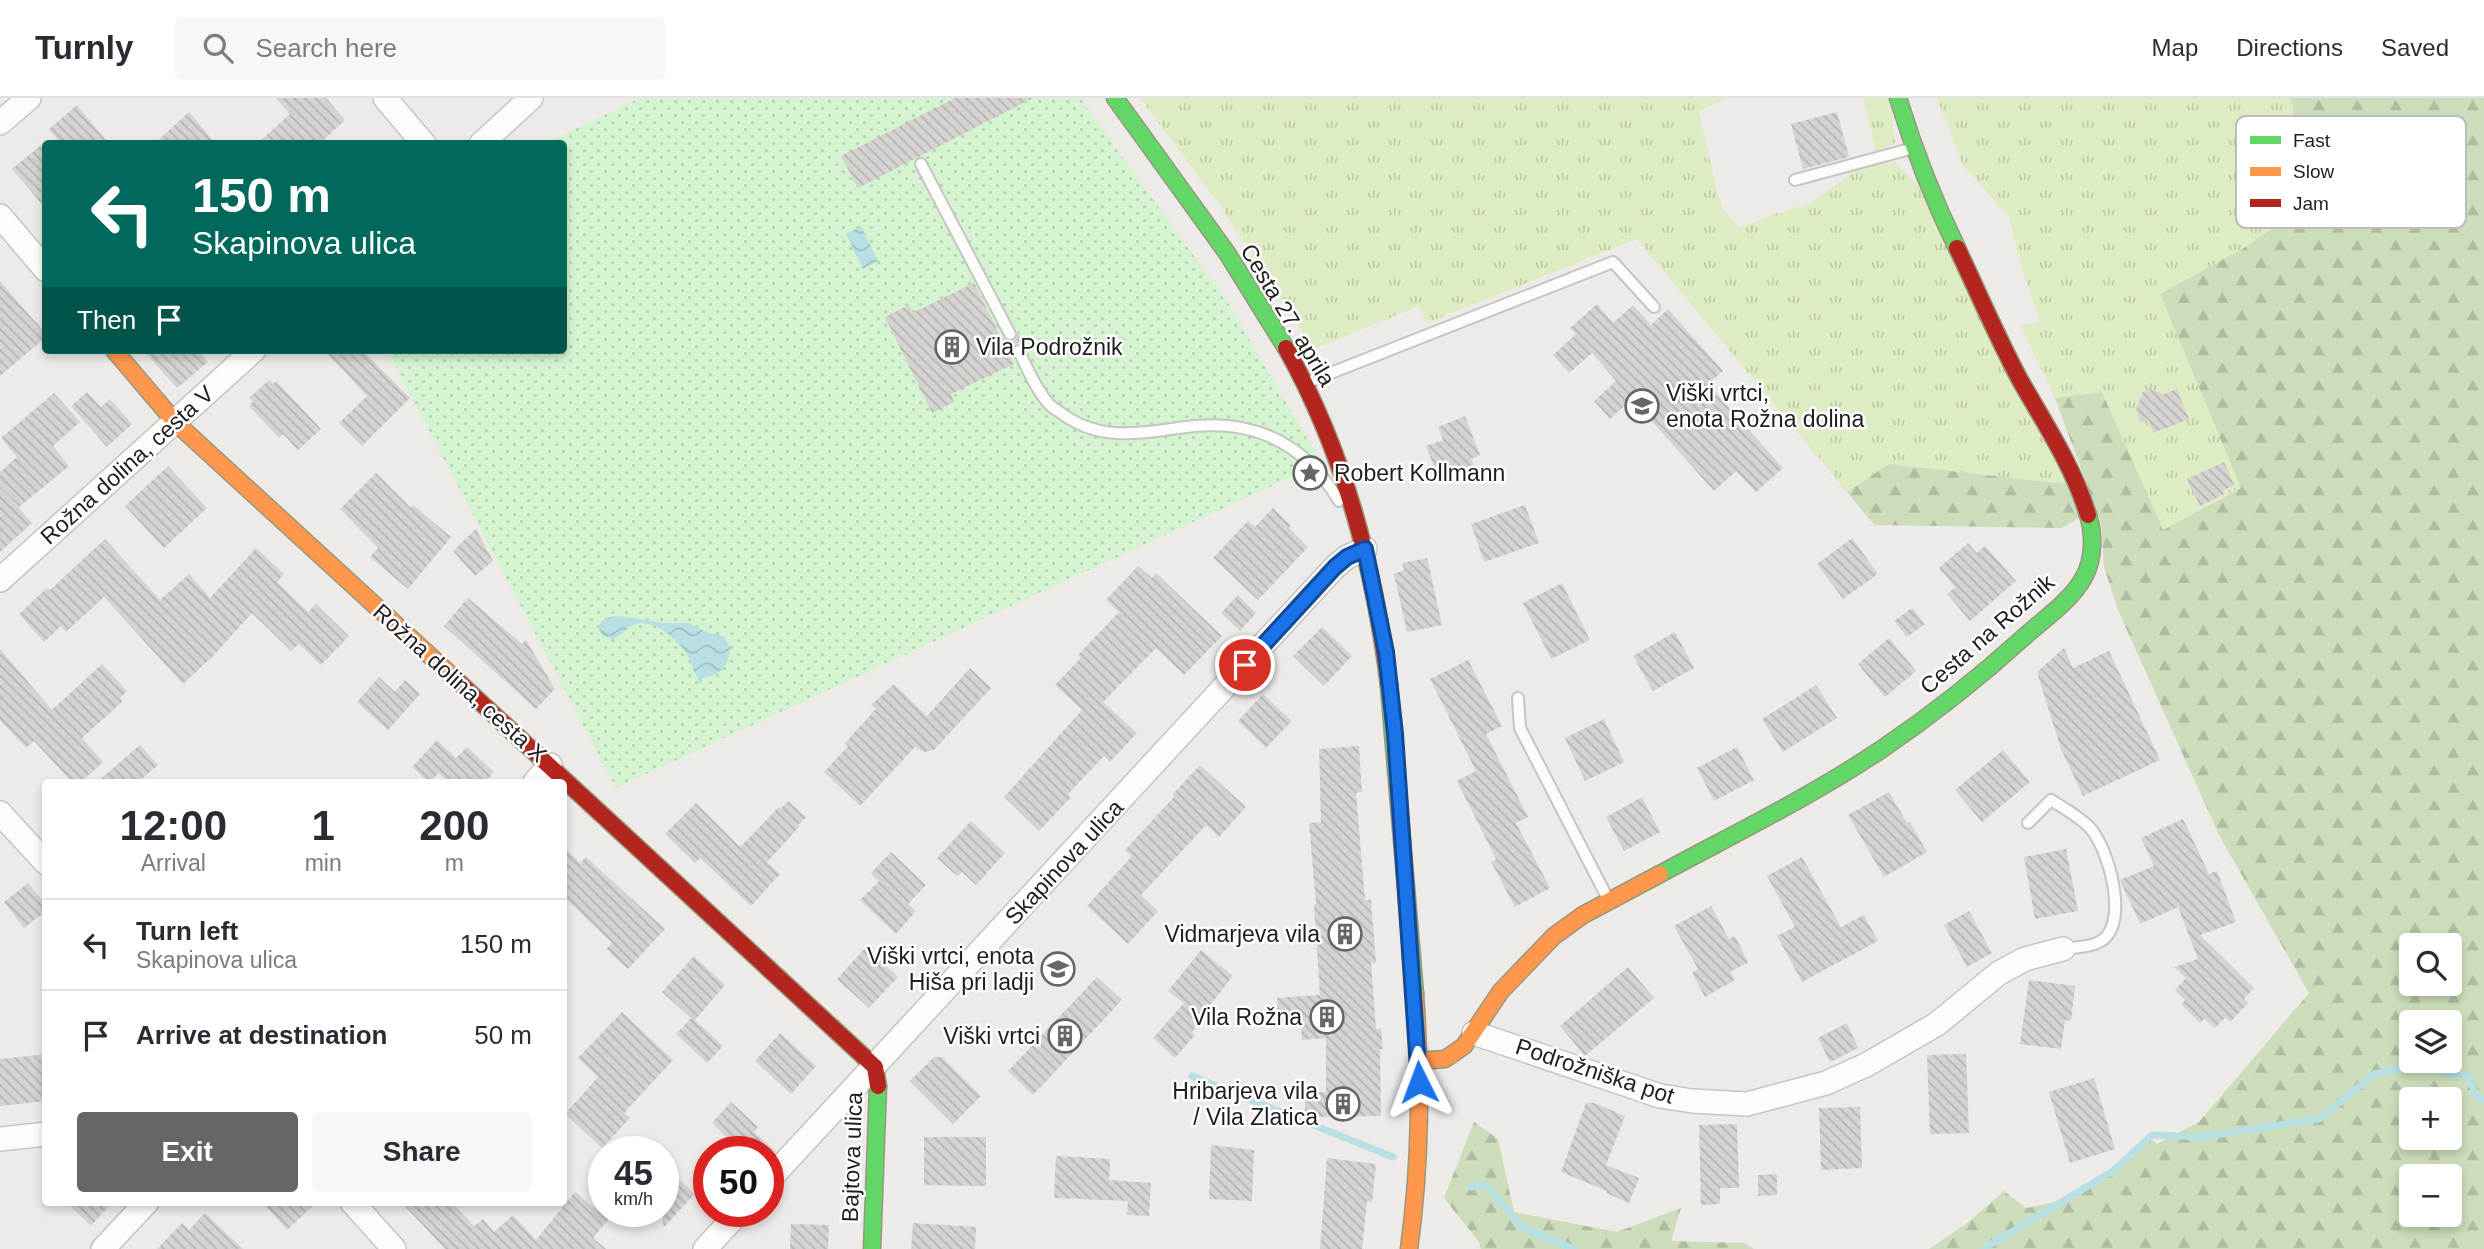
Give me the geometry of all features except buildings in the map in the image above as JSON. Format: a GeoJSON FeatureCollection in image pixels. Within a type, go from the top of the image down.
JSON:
{"type":"FeatureCollection","features":[{"type":"Feature","properties":{"kind":"street"},"geometry":{"type":"LineString","coordinates":[[0,123],[29,98]]}},
{"type":"Feature","properties":{"kind":"street"},"geometry":{"type":"LineString","coordinates":[[385,98],[421,140]]}},
{"type":"Feature","properties":{"kind":"street"},"geometry":{"type":"LineString","coordinates":[[485,140],[531,98]]}},
{"type":"Feature","properties":{"kind":"street","name":"Cesta 27. aprila"},"geometry":{"type":"LineString","coordinates":[[1115,98],[1242,277],[1306,383],[1339,463],[1365,549],[1386,652],[1395,734],[1418,1062],[1421,1122],[1417,1188],[1409,1249]]}},
{"type":"Feature","properties":{"kind":"street","name":"Cesta na Rožnik"},"geometry":{"type":"LineString","coordinates":[[1418,1062],[1450,1057],[1464,1046],[1501,991],[1553,936],[1609,899],[1791,803],[1882,749],[1991,667],[2070,596],[2084,577],[2090,561],[2092,529],[2081,493],[2055,439],[2020,379],[1934,202],[1913,148],[1898,98]]}},
{"type":"Feature","properties":{"kind":"street"},"geometry":{"type":"LineString","coordinates":[[0,216],[42,265]]}},
{"type":"Feature","properties":{"kind":"street","name":"Rožna dolina, cesta X"},"geometry":{"type":"LineString","coordinates":[[117,354],[175,422],[542,774]]}},
{"type":"Feature","properties":{"kind":"street","name":"Rožna dolina, cesta V"},"geometry":{"type":"LineString","coordinates":[[0,580],[250,354]]}},
{"type":"Feature","properties":{"kind":"street","name":"Skapinova ulica"},"geometry":{"type":"LineString","coordinates":[[784,1164],[1335,567],[1347,557],[1365,549]]}},
{"type":"Feature","properties":{"kind":"street","name":"Rožna dolina, cesta X"},"geometry":{"type":"LineString","coordinates":[[567,796],[874,1067]]}},
{"type":"Feature","properties":{"kind":"street"},"geometry":{"type":"LineString","coordinates":[[0,813],[42,859]]}},
{"type":"Feature","properties":{"kind":"street","name":"Podrožniška pot"},"geometry":{"type":"LineString","coordinates":[[1474,1033],[1660,1096],[1747,1104],[1826,1083],[1866,1065],[1937,1024],[1999,973],[2025,959],[2063,949]]}},
{"type":"Feature","properties":{"kind":"street","name":"Bajtova ulica"},"geometry":{"type":"LineString","coordinates":[[872,1249],[879,1090],[874,1067]]}},
{"type":"Feature","properties":{"kind":"street"},"geometry":{"type":"LineString","coordinates":[[0,1139],[42,1134]]}},
{"type":"Feature","properties":{"kind":"street"},"geometry":{"type":"LineString","coordinates":[[103,1249],[143,1206]]}},
{"type":"Feature","properties":{"kind":"street"},"geometry":{"type":"LineString","coordinates":[[356,1206],[394,1249]]}},
{"type":"Feature","properties":{"kind":"street"},"geometry":{"type":"LineString","coordinates":[[705,1249],[725,1227]]}},
{"type":"Feature","properties":{"kind":"lane"},"geometry":{"type":"LineString","coordinates":[[1795,180],[1913,148]]}},
{"type":"Feature","properties":{"kind":"lane"},"geometry":{"type":"LineString","coordinates":[[921,164],[1010,334]]}},
{"type":"Feature","properties":{"kind":"lane"},"geometry":{"type":"LineString","coordinates":[[1306,383],[1614,262],[1654,307]]}},
{"type":"Feature","properties":{"kind":"lane"},"geometry":{"type":"LineString","coordinates":[[1019,351],[1049,404],[1073,422],[1096,430],[1125,435],[1197,426],[1228,427],[1270,436],[1289,445],[1312,464],[1331,487],[1365,549]]}},
{"type":"Feature","properties":{"kind":"lane"},"geometry":{"type":"LineString","coordinates":[[1518,698],[1520,728],[1609,899]]}},
{"type":"Feature","properties":{"kind":"lane","name":"Podrožniška pot"},"geometry":{"type":"LineString","coordinates":[[2028,823],[2051,800],[2075,814],[2092,830],[2104,853],[2116,903],[2112,928],[2104,939],[2092,945],[2063,949]]}},
{"type":"Feature","properties":{"kind":"green space"},"geometry":{"type":"Polygon","coordinates":[[[640,98],[1080,98],[1228,303],[1318,457],[1304,471],[616,788],[389,354],[567,354],[567,140],[552,140],[640,98]]]}},
{"type":"Feature","properties":{"kind":"green space"},"geometry":{"type":"Polygon","coordinates":[[[1140,98],[1727,98],[1699,111],[1724,212],[1741,228],[1768,216],[1807,205],[1861,167],[1895,162],[1919,187],[2066,484],[1889,464],[1847,492],[1637,239],[1426,323],[1419,306],[1314,349],[1224,211],[1140,98]]]}},
{"type":"Feature","properties":{"kind":"green space"},"geometry":{"type":"Polygon","coordinates":[[[1863,98],[1889,98],[1895,143],[1876,152],[1863,98]]]}},
{"type":"Feature","properties":{"kind":"green space"},"geometry":{"type":"Polygon","coordinates":[[[1937,98],[2290,98],[2292,116],[2236,116],[2236,228],[2273,228],[2244,248],[2160,294],[2241,487],[2163,530],[2102,392],[2055,398],[2020,325],[2040,322],[2020,263],[2009,217],[1963,165],[1937,98]]]}},
{"type":"Feature","properties":{"kind":"green space"},"geometry":{"type":"Polygon","coordinates":[[[2290,98],[2484,98],[2484,1249],[1929,1249],[1966,1224],[2004,1191],[2026,1208],[2076,1198],[2148,1137],[2157,1144],[2199,1122],[2309,993],[2219,835],[2118,610],[2104,567],[2101,522],[2055,398],[2102,392],[2163,530],[2241,488],[2160,294],[2244,248],[2273,228],[2466,228],[2466,116],[2292,116],[2290,98]]]}},
{"type":"Feature","properties":{"kind":"green space"},"geometry":{"type":"Polygon","coordinates":[[[1889,464],[2066,484],[2080,517],[2062,528],[1874,525],[1847,492],[1889,464]]]}},
{"type":"Feature","properties":{"kind":"green space"},"geometry":{"type":"Polygon","coordinates":[[[1474,1122],[1498,1139],[1514,1212],[1617,1232],[1681,1208],[1671,1241],[1744,1243],[1754,1249],[1481,1249],[1479,1242],[1444,1198],[1474,1122]]]}},
{"type":"Feature","properties":{"kind":"water"},"geometry":{"type":"Polygon","coordinates":[[[861,226],[878,261],[863,269],[846,234],[861,226]]]}},
{"type":"Feature","properties":{"kind":"water"},"geometry":{"type":"Polygon","coordinates":[[[621,616],[662,623],[688,623],[724,637],[730,647],[728,659],[719,672],[703,678],[701,683],[698,682],[685,651],[656,627],[639,624],[631,626],[613,639],[603,636],[598,627],[602,621],[621,616]]]}},
{"type":"Feature","properties":{"kind":"waterway"},"geometry":{"type":"LineString","coordinates":[[1983,1249],[2113,1171],[2152,1135],[2201,1137],[2319,1119],[2374,1074],[2415,1066],[2469,1077],[2476,1096],[2484,1100]]}},
{"type":"Feature","properties":{"kind":"waterway"},"geometry":{"type":"LineString","coordinates":[[1192,1076],[1393,1157]]}},
{"type":"Feature","properties":{"kind":"waterway"},"geometry":{"type":"LineString","coordinates":[[1471,1187],[1484,1185],[1523,1228],[1574,1249]]}},
{"type":"Feature","properties":{"kind":"traffic: fast"},"geometry":{"type":"LineString","coordinates":[[1115,98],[1227,253],[1286,348]]}},
{"type":"Feature","properties":{"kind":"traffic: fast"},"geometry":{"type":"LineString","coordinates":[[1898,98],[1924,174],[1957,248]]}},
{"type":"Feature","properties":{"kind":"traffic: fast"},"geometry":{"type":"LineString","coordinates":[[1660,874],[1828,783],[1919,723],[1990,667],[2057,609],[2079,586],[2091,554],[2092,538],[2088,515]]}},
{"type":"Feature","properties":{"kind":"traffic: fast"},"geometry":{"type":"LineString","coordinates":[[1389,686],[1415,994]]}},
{"type":"Feature","properties":{"kind":"traffic: fast"},"geometry":{"type":"LineString","coordinates":[[872,1249],[878,1086]]}},
{"type":"Feature","properties":{"kind":"traffic: slow"},"geometry":{"type":"LineString","coordinates":[[117,354],[175,422],[452,676]]}},
{"type":"Feature","properties":{"kind":"traffic: slow"},"geometry":{"type":"LineString","coordinates":[[1418,1061],[1445,1059],[1464,1046],[1501,991],[1554,936],[1583,915],[1660,874]]}},
{"type":"Feature","properties":{"kind":"traffic: slow"},"geometry":{"type":"LineString","coordinates":[[1409,1249],[1419,1122],[1415,994]]}},
{"type":"Feature","properties":{"kind":"traffic: jam"},"geometry":{"type":"LineString","coordinates":[[1957,248],[2012,364],[2066,462],[2088,515]]}},
{"type":"Feature","properties":{"kind":"traffic: jam"},"geometry":{"type":"LineString","coordinates":[[1286,348],[1325,429],[1354,512],[1375,598],[1389,686]]}},
{"type":"Feature","properties":{"kind":"traffic: jam"},"geometry":{"type":"LineString","coordinates":[[452,676],[563,779]]}},
{"type":"Feature","properties":{"kind":"traffic: jam"},"geometry":{"type":"LineString","coordinates":[[567,782],[875,1067],[878,1086]]}},
{"type":"Feature","properties":{"kind":"place","name":"Vila Podrožnik"},"geometry":{"type":"Point","coordinates":[952,347]}},
{"type":"Feature","properties":{"kind":"place","name":"Viški vrtci, enota Rožna dolina"},"geometry":{"type":"Point","coordinates":[1642,406]}},
{"type":"Feature","properties":{"kind":"place","name":"Robert Kollmann"},"geometry":{"type":"Point","coordinates":[1310,473]}},
{"type":"Feature","properties":{"kind":"place","name":"Vidmarjeva vila"},"geometry":{"type":"Point","coordinates":[1345,934]}},
{"type":"Feature","properties":{"kind":"place","name":"Viški vrtci, enota Hiša pri ladji"},"geometry":{"type":"Point","coordinates":[1058,969]}},
{"type":"Feature","properties":{"kind":"place","name":"Vila Rožna"},"geometry":{"type":"Point","coordinates":[1327,1017]}},
{"type":"Feature","properties":{"kind":"place","name":"Viški vrtci"},"geometry":{"type":"Point","coordinates":[1065,1036]}},
{"type":"Feature","properties":{"kind":"place","name":"Hribarjeva vila / Vila Zlatica"},"geometry":{"type":"Point","coordinates":[1343,1104]}},
{"type":"Feature","properties":{"kind":"route"},"geometry":{"type":"LineString","coordinates":[[1245,665],[1335,567],[1347,557],[1365,549],[1386,652],[1395,734],[1419,1082]]}}]}
